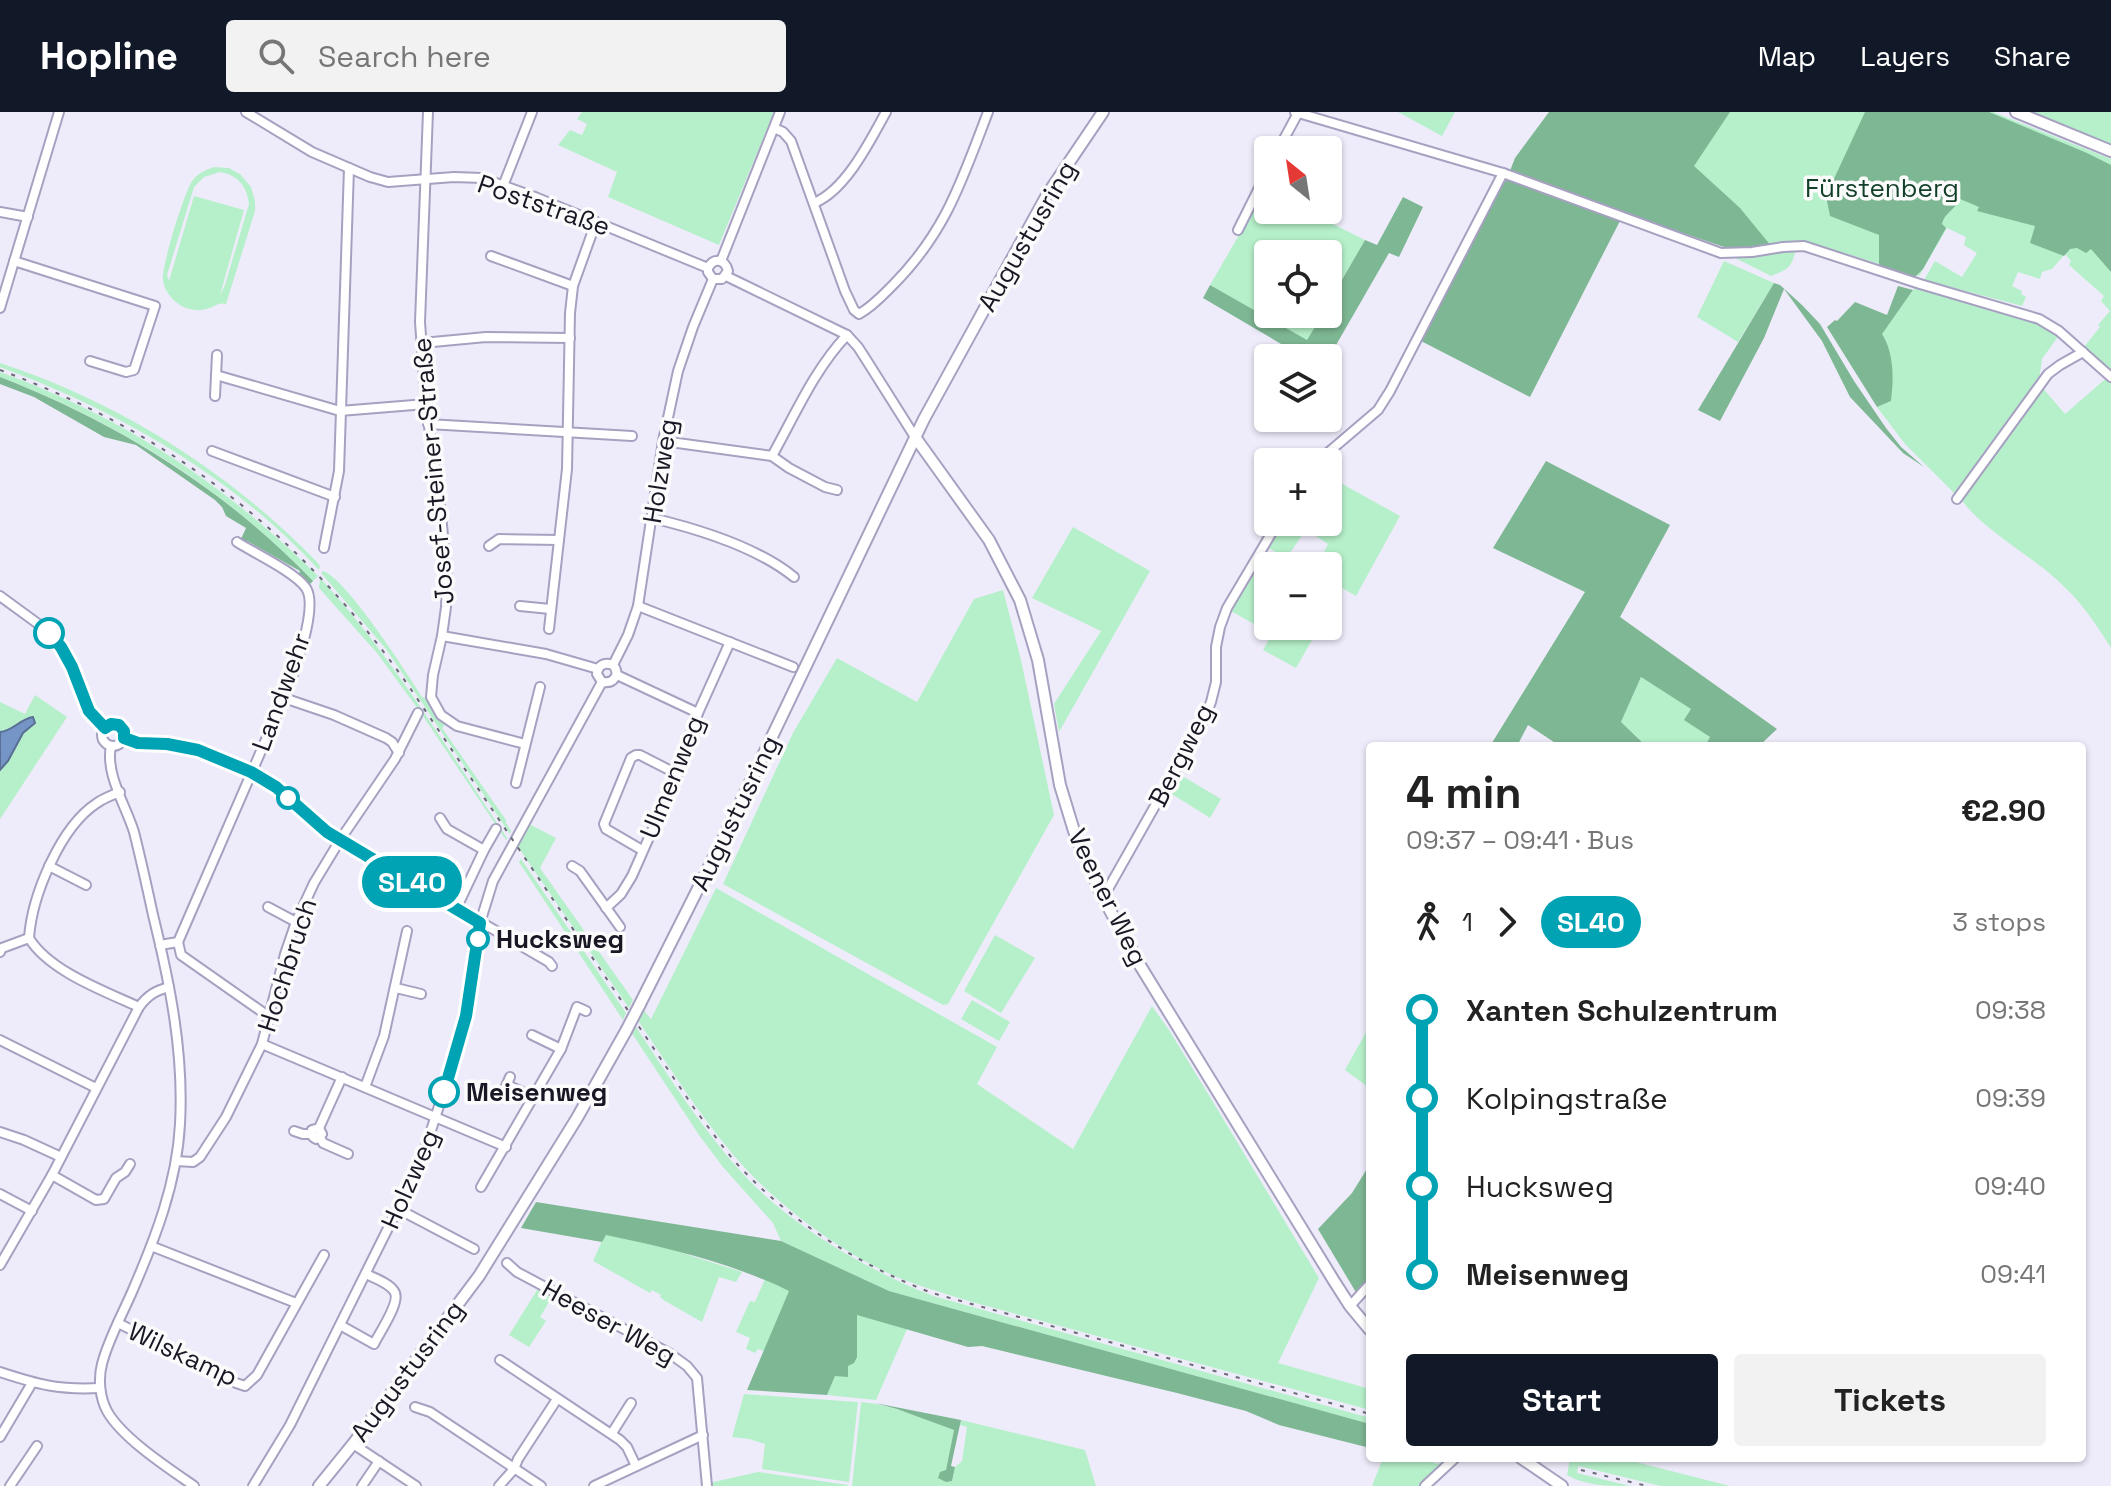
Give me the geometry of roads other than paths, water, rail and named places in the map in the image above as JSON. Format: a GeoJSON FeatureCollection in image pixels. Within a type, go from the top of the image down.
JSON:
{"type":"FeatureCollection","features":[{"type":"Feature","properties":{"kind":"main road","name":"Augustusring"},"geometry":{"type":"LineString","coordinates":[[319,1486],[479,1276],[577,1118],[626,1031],[724,837],[915,437],[1047,195],[1103,112]]}},
{"type":"Feature","properties":{"kind":"main road"},"geometry":{"type":"LineString","coordinates":[[2016,112],[2111,151]]}},
{"type":"Feature","properties":{"kind":"main road","name":"Veener Weg"},"geometry":{"type":"LineString","coordinates":[[915,437],[989,540],[1020,600],[1036,649],[1060,785],[1074,831],[1101,894],[1141,967],[1350,1306],[1366,1325]]}},
{"type":"Feature","properties":{"kind":"main road"},"geometry":{"type":"LineString","coordinates":[[1527,1462],[1562,1486]]}},
{"type":"Feature","properties":{"kind":"street"},"geometry":{"type":"LineString","coordinates":[[0,308],[59,112]]}},
{"type":"Feature","properties":{"kind":"street","name":"Poststraße"},"geometry":{"type":"LineString","coordinates":[[246,112],[312,152],[388,182],[482,178],[708,268]]}},
{"type":"Feature","properties":{"kind":"street","name":"Josef-Steiner-Straße"},"geometry":{"type":"LineString","coordinates":[[428,112],[420,291],[422,343],[428,424],[447,579],[442,636],[431,693],[441,715],[464,729],[525,744]]}},
{"type":"Feature","properties":{"kind":"street"},"geometry":{"type":"LineString","coordinates":[[503,186],[532,112]]}},
{"type":"Feature","properties":{"kind":"street"},"geometry":{"type":"LineString","coordinates":[[721,261],[780,112]]}},
{"type":"Feature","properties":{"kind":"street"},"geometry":{"type":"LineString","coordinates":[[814,203],[825,198],[850,170],[886,112]]}},
{"type":"Feature","properties":{"kind":"street"},"geometry":{"type":"LineString","coordinates":[[774,128],[791,141],[845,291],[859,314],[871,307],[898,280],[930,242],[954,198],[988,112]]}},
{"type":"Feature","properties":{"kind":"street"},"geometry":{"type":"LineString","coordinates":[[1285,136],[1296,112],[1503,173],[1721,253],[1804,246],[2039,319],[2059,331],[2111,377]]}},
{"type":"Feature","properties":{"kind":"street"},"geometry":{"type":"LineString","coordinates":[[324,548],[339,471],[349,168]]}},
{"type":"Feature","properties":{"kind":"street"},"geometry":{"type":"LineString","coordinates":[[1333,448],[1378,410],[1390,391],[1503,173]]}},
{"type":"Feature","properties":{"kind":"street"},"geometry":{"type":"LineString","coordinates":[[1238,230],[1254,198]]}},
{"type":"Feature","properties":{"kind":"street"},"geometry":{"type":"LineString","coordinates":[[0,212],[28,217]]}},
{"type":"Feature","properties":{"kind":"street"},"geometry":{"type":"LineString","coordinates":[[549,629],[567,480],[573,286],[596,222]]}},
{"type":"Feature","properties":{"kind":"street"},"geometry":{"type":"LineString","coordinates":[[491,256],[573,286]]}},
{"type":"Feature","properties":{"kind":"street"},"geometry":{"type":"LineString","coordinates":[[14,261],[155,306],[134,370],[126,372],[90,361]]}},
{"type":"Feature","properties":{"kind":"street"},"geometry":{"type":"LineString","coordinates":[[726,276],[727,267],[721,261],[710,263],[709,276],[713,279],[726,276],[847,335],[858,347],[915,437]]}},
{"type":"Feature","properties":{"kind":"street","name":"Holzweg"},"geometry":{"type":"LineString","coordinates":[[613,665],[638,606],[663,441],[681,362],[713,279]]}},
{"type":"Feature","properties":{"kind":"street"},"geometry":{"type":"LineString","coordinates":[[772,456],[816,375],[830,353],[847,335]]}},
{"type":"Feature","properties":{"kind":"street"},"geometry":{"type":"LineString","coordinates":[[422,343],[486,337],[570,338]]}},
{"type":"Feature","properties":{"kind":"street"},"geometry":{"type":"LineString","coordinates":[[1957,499],[2048,374],[2083,352]]}},
{"type":"Feature","properties":{"kind":"street"},"geometry":{"type":"LineString","coordinates":[[215,396],[217,355]]}},
{"type":"Feature","properties":{"kind":"street"},"geometry":{"type":"LineString","coordinates":[[216,375],[340,411],[426,404]]}},
{"type":"Feature","properties":{"kind":"street"},"geometry":{"type":"LineString","coordinates":[[428,424],[632,436]]}},
{"type":"Feature","properties":{"kind":"street"},"geometry":{"type":"LineString","coordinates":[[663,441],[772,456],[825,487],[837,490]]}},
{"type":"Feature","properties":{"kind":"street"},"geometry":{"type":"LineString","coordinates":[[212,451],[335,497]]}},
{"type":"Feature","properties":{"kind":"street"},"geometry":{"type":"LineString","coordinates":[[652,518],[729,542],[794,577]]}},
{"type":"Feature","properties":{"kind":"street","name":"Bergweg"},"geometry":{"type":"LineString","coordinates":[[1101,894],[1108,889],[1204,719],[1216,682],[1216,647],[1220,627],[1227,608],[1270,536]]}},
{"type":"Feature","properties":{"kind":"street"},"geometry":{"type":"LineString","coordinates":[[489,546],[499,539],[559,540]]}},
{"type":"Feature","properties":{"kind":"street","name":"Landwehr"},"geometry":{"type":"LineString","coordinates":[[178,942],[284,698],[295,669],[310,606],[308,593],[298,579],[237,542]]}},
{"type":"Feature","properties":{"kind":"street"},"geometry":{"type":"LineString","coordinates":[[0,596],[41,626],[61,647],[87,706],[105,728]]}},
{"type":"Feature","properties":{"kind":"street"},"geometry":{"type":"LineString","coordinates":[[520,606],[550,609]]}},
{"type":"Feature","properties":{"kind":"street"},"geometry":{"type":"LineString","coordinates":[[638,606],[793,667]]}},
{"type":"Feature","properties":{"kind":"street"},"geometry":{"type":"LineString","coordinates":[[442,636],[546,654],[598,669]]}},
{"type":"Feature","properties":{"kind":"street","name":"Ulmenweg"},"geometry":{"type":"LineString","coordinates":[[606,908],[621,894],[632,876],[730,642]]}},
{"type":"Feature","properties":{"kind":"street"},"geometry":{"type":"LineString","coordinates":[[617,675],[608,683],[602,682],[598,679],[598,669],[601,664],[613,665],[617,675],[698,713]]}},
{"type":"Feature","properties":{"kind":"street","name":"Holzweg"},"geometry":{"type":"LineString","coordinates":[[253,1486],[290,1425],[420,1164],[466,1016],[484,905],[500,866],[602,682]]}},
{"type":"Feature","properties":{"kind":"street"},"geometry":{"type":"LineString","coordinates":[[516,783],[540,687]]}},
{"type":"Feature","properties":{"kind":"street"},"geometry":{"type":"LineString","coordinates":[[284,698],[334,715],[386,738],[399,753]]}},
{"type":"Feature","properties":{"kind":"street","name":"Hochbruch"},"geometry":{"type":"LineString","coordinates":[[176,1161],[193,1162],[206,1149],[244,1084],[262,1044],[296,922],[314,883],[399,753],[418,713]]}},
{"type":"Feature","properties":{"kind":"street"},"geometry":{"type":"LineString","coordinates":[[111,724],[119,725],[124,731],[124,738],[118,746],[106,744],[103,739],[105,728],[111,724]]}},
{"type":"Feature","properties":{"kind":"street"},"geometry":{"type":"LineString","coordinates":[[124,738],[138,743],[198,750],[251,772],[276,787],[310,819],[340,840],[552,966]]}},
{"type":"Feature","properties":{"kind":"street"},"geometry":{"type":"LineString","coordinates":[[111,746],[109,764],[133,831],[169,987],[179,1056],[180,1125],[169,1194],[102,1364],[100,1388],[105,1409],[115,1423],[194,1486]]}},
{"type":"Feature","properties":{"kind":"street"},"geometry":{"type":"LineString","coordinates":[[642,850],[606,829],[604,824],[631,758],[640,755],[677,774]]}},
{"type":"Feature","properties":{"kind":"street"},"geometry":{"type":"LineString","coordinates":[[120,792],[96,803],[68,834],[49,866],[33,905],[29,938],[44,957],[59,968],[139,1007]]}},
{"type":"Feature","properties":{"kind":"street"},"geometry":{"type":"LineString","coordinates":[[440,818],[447,829],[484,850]]}},
{"type":"Feature","properties":{"kind":"street"},"geometry":{"type":"LineString","coordinates":[[457,907],[496,829]]}},
{"type":"Feature","properties":{"kind":"street"},"geometry":{"type":"LineString","coordinates":[[49,866],[86,885]]}},
{"type":"Feature","properties":{"kind":"street"},"geometry":{"type":"LineString","coordinates":[[572,866],[580,871],[620,927]]}},
{"type":"Feature","properties":{"kind":"street"},"geometry":{"type":"LineString","coordinates":[[268,907],[296,922]]}},
{"type":"Feature","properties":{"kind":"street"},"geometry":{"type":"LineString","coordinates":[[365,1087],[380,1050],[407,931]]}},
{"type":"Feature","properties":{"kind":"street"},"geometry":{"type":"LineString","coordinates":[[0,952],[2,948],[29,938]]}},
{"type":"Feature","properties":{"kind":"street"},"geometry":{"type":"LineString","coordinates":[[160,945],[178,942],[181,955],[268,1016]]}},
{"type":"Feature","properties":{"kind":"street"},"geometry":{"type":"LineString","coordinates":[[0,1265],[52,1175],[139,1007],[147,996],[169,987]]}},
{"type":"Feature","properties":{"kind":"street"},"geometry":{"type":"LineString","coordinates":[[396,988],[421,994]]}},
{"type":"Feature","properties":{"kind":"street"},"geometry":{"type":"LineString","coordinates":[[481,1187],[561,1049],[578,1007]]}},
{"type":"Feature","properties":{"kind":"street"},"geometry":{"type":"LineString","coordinates":[[532,1035],[561,1049]]}},
{"type":"Feature","properties":{"kind":"street"},"geometry":{"type":"LineString","coordinates":[[0,1040],[96,1088]]}},
{"type":"Feature","properties":{"kind":"street"},"geometry":{"type":"LineString","coordinates":[[262,1044],[506,1147]]}},
{"type":"Feature","properties":{"kind":"street"},"geometry":{"type":"LineString","coordinates":[[316,1133],[342,1077]]}},
{"type":"Feature","properties":{"kind":"street"},"geometry":{"type":"LineString","coordinates":[[507,1085],[533,1097]]}},
{"type":"Feature","properties":{"kind":"street"},"geometry":{"type":"LineString","coordinates":[[294,1131],[316,1133]]}},
{"type":"Feature","properties":{"kind":"street"},"geometry":{"type":"LineString","coordinates":[[0,1132],[61,1157]]}},
{"type":"Feature","properties":{"kind":"street"},"geometry":{"type":"LineString","coordinates":[[316,1133],[323,1143],[348,1154]]}},
{"type":"Feature","properties":{"kind":"street"},"geometry":{"type":"LineString","coordinates":[[52,1175],[96,1200],[104,1199],[116,1178],[130,1164]]}},
{"type":"Feature","properties":{"kind":"street"},"geometry":{"type":"LineString","coordinates":[[0,1194],[32,1211]]}},
{"type":"Feature","properties":{"kind":"street"},"geometry":{"type":"LineString","coordinates":[[398,1209],[474,1249]]}},
{"type":"Feature","properties":{"kind":"street"},"geometry":{"type":"LineString","coordinates":[[151,1246],[296,1303]]}},
{"type":"Feature","properties":{"kind":"street","name":"Wilskamp"},"geometry":{"type":"LineString","coordinates":[[118,1323],[245,1386],[257,1375],[324,1255]]}},
{"type":"Feature","properties":{"kind":"street","name":"Heeser Weg"},"geometry":{"type":"LineString","coordinates":[[507,1263],[517,1272],[669,1353],[687,1366],[697,1378],[707,1486]]}},
{"type":"Feature","properties":{"kind":"street"},"geometry":{"type":"LineString","coordinates":[[340,1325],[374,1344],[395,1304],[394,1289],[366,1274]]}},
{"type":"Feature","properties":{"kind":"street"},"geometry":{"type":"LineString","coordinates":[[1350,1306],[1366,1288]]}},
{"type":"Feature","properties":{"kind":"street"},"geometry":{"type":"LineString","coordinates":[[500,1360],[612,1433],[627,1447],[636,1466]]}},
{"type":"Feature","properties":{"kind":"street"},"geometry":{"type":"LineString","coordinates":[[0,1372],[63,1389],[100,1388]]}},
{"type":"Feature","properties":{"kind":"street"},"geometry":{"type":"LineString","coordinates":[[0,1437],[32,1383]]}},
{"type":"Feature","properties":{"kind":"street"},"geometry":{"type":"LineString","coordinates":[[499,1486],[514,1469],[557,1399]]}},
{"type":"Feature","properties":{"kind":"street"},"geometry":{"type":"LineString","coordinates":[[612,1433],[631,1403]]}},
{"type":"Feature","properties":{"kind":"street"},"geometry":{"type":"LineString","coordinates":[[415,1407],[430,1412],[541,1486]]}},
{"type":"Feature","properties":{"kind":"street"},"geometry":{"type":"LineString","coordinates":[[594,1486],[703,1435]]}},
{"type":"Feature","properties":{"kind":"street"},"geometry":{"type":"LineString","coordinates":[[353,1444],[410,1484]]}},
{"type":"Feature","properties":{"kind":"street"},"geometry":{"type":"LineString","coordinates":[[10,1486],[37,1446]]}},
{"type":"Feature","properties":{"kind":"street"},"geometry":{"type":"LineString","coordinates":[[362,1486],[379,1461]]}},
{"type":"Feature","properties":{"kind":"street"},"geometry":{"type":"LineString","coordinates":[[1425,1486],[1451,1462]]}},
{"type":"Feature","properties":{"kind":"water"},"geometry":{"type":"Polygon","coordinates":[[[33,717],[35,723],[23,733],[0,770],[0,732],[33,717]]]}},
{"type":"Feature","properties":{"kind":"railway"},"geometry":{"type":"LineString","coordinates":[[0,370],[122,425],[177,458],[229,495],[278,536],[324,581],[408,685],[696,1111],[738,1165],[803,1223],[878,1269],[932,1293],[1366,1413]]}},
{"type":"Feature","properties":{"kind":"railway"},"geometry":{"type":"LineString","coordinates":[[1581,1470],[1647,1486]]}},
{"type":"Feature","properties":{"kind":"place","name":"Hucksweg"},"geometry":{"type":"Point","coordinates":[478,939]}},
{"type":"Feature","properties":{"kind":"place","name":"Meisenweg"},"geometry":{"type":"Point","coordinates":[444,1092]}},
{"type":"Feature","properties":{"kind":"park label","name":"Fürstenberg"},"geometry":{"type":"Point","coordinates":[1882,188]}}]}
